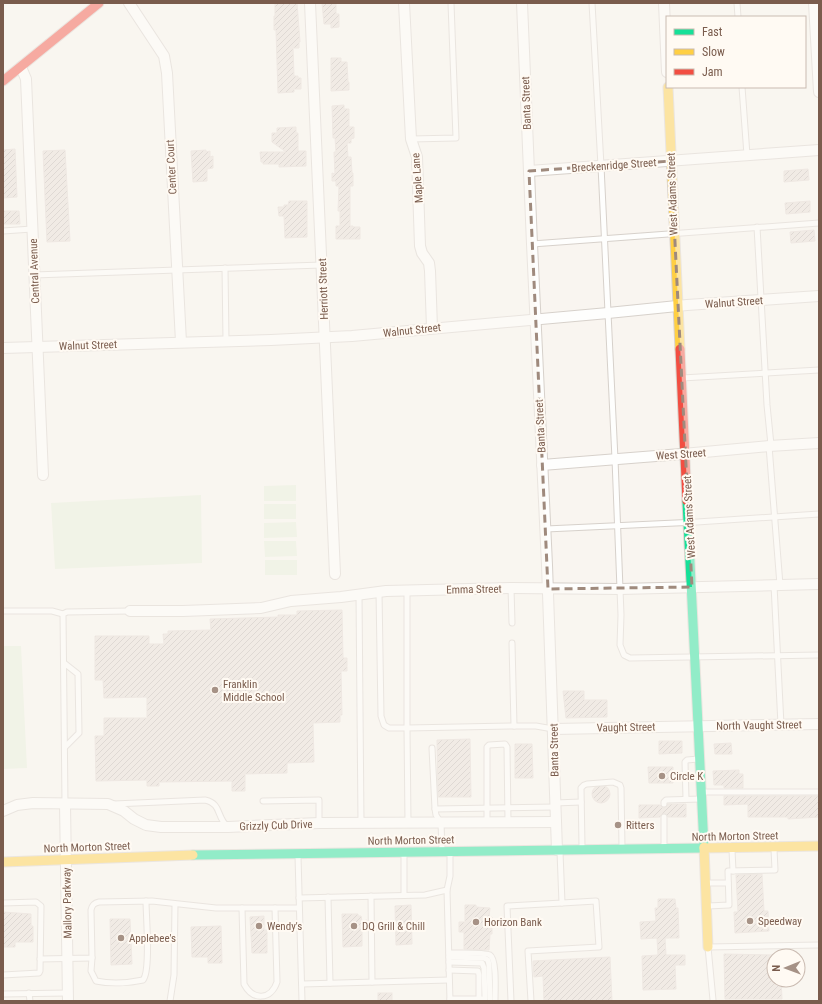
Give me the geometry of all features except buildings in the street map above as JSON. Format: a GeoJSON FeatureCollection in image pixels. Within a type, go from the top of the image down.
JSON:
{"type":"FeatureCollection","features":[{"type":"Feature","properties":{"kind":"street"},"geometry":{"type":"LineString","coordinates":[[3,81],[99,3]]}},
{"type":"Feature","properties":{"kind":"street","name":"Center Court"},"geometry":{"type":"LineString","coordinates":[[129,3],[164,56],[167,73],[175,254],[181,342]]}},
{"type":"Feature","properties":{"kind":"street","name":"Herriott Street"},"geometry":{"type":"LineString","coordinates":[[310,3],[335,574]]}},
{"type":"Feature","properties":{"kind":"street","name":"Maple Lane"},"geometry":{"type":"LineString","coordinates":[[404,3],[411,139],[417,157],[420,246],[422,253],[429,263],[432,328]]}},
{"type":"Feature","properties":{"kind":"street","name":"Banta Street"},"geometry":{"type":"LineString","coordinates":[[522,3],[546,529],[554,729],[555,805],[559,850]]}},
{"type":"Feature","properties":{"kind":"street"},"geometry":{"type":"LineString","coordinates":[[664,3],[666,49]]}},
{"type":"Feature","properties":{"kind":"street"},"geometry":{"type":"LineString","coordinates":[[814,3],[819,92]]}},
{"type":"Feature","properties":{"kind":"street","name":"Central Avenue"},"geometry":{"type":"LineString","coordinates":[[21,67],[26,78],[43,475]]}},
{"type":"Feature","properties":{"kind":"street","name":"West Adams Street"},"geometry":{"type":"LineString","coordinates":[[668,88],[708,948]]}},
{"type":"Feature","properties":{"kind":"street","name":"Breckenridge Street"},"geometry":{"type":"LineString","coordinates":[[529,171],[819,150]]}},
{"type":"Feature","properties":{"kind":"street","name":"Walnut Street"},"geometry":{"type":"LineString","coordinates":[[3,348],[325,338],[536,320],[678,305],[819,296]]}},
{"type":"Feature","properties":{"kind":"street","name":"West Street"},"geometry":{"type":"LineString","coordinates":[[542,465],[819,442]]}},
{"type":"Feature","properties":{"kind":"street","name":"Emma Street"},"geometry":{"type":"LineString","coordinates":[[130,611],[183,611],[261,608],[291,601],[379,592],[511,588],[620,589],[819,584]]}},
{"type":"Feature","properties":{"kind":"street","name":"North Vaught Street"},"geometry":{"type":"LineString","coordinates":[[698,726],[819,724]]}},
{"type":"Feature","properties":{"kind":"street","name":"Vaught Street"},"geometry":{"type":"LineString","coordinates":[[554,729],[698,726]]}},
{"type":"Feature","properties":{"kind":"street","name":"Grizzly Cub Drive"},"geometry":{"type":"LineString","coordinates":[[3,812],[17,805],[33,803],[108,804],[146,825],[161,827],[228,827],[319,823],[556,822]]}},
{"type":"Feature","properties":{"kind":"street","name":"Mallory Parkway"},"geometry":{"type":"LineString","coordinates":[[65,804],[68,997]]}},
{"type":"Feature","properties":{"kind":"street","name":"North Morton Street"},"geometry":{"type":"LineString","coordinates":[[3,862],[185,855],[582,849],[704,849],[819,846]]}},
{"type":"Feature","properties":{"kind":"lane"},"geometry":{"type":"LineString","coordinates":[[411,139],[456,138],[451,3]]}},
{"type":"Feature","properties":{"kind":"lane"},"geometry":{"type":"LineString","coordinates":[[592,3],[615,459],[621,625],[620,645],[624,655],[630,658],[819,655]]}},
{"type":"Feature","properties":{"kind":"lane"},"geometry":{"type":"LineString","coordinates":[[737,3],[738,16]]}},
{"type":"Feature","properties":{"kind":"lane"},"geometry":{"type":"LineString","coordinates":[[742,88],[747,155]]}},
{"type":"Feature","properties":{"kind":"lane"},"geometry":{"type":"LineString","coordinates":[[532,244],[819,223]]}},
{"type":"Feature","properties":{"kind":"lane"},"geometry":{"type":"LineString","coordinates":[[757,227],[775,517],[777,656],[781,725]]}},
{"type":"Feature","properties":{"kind":"lane"},"geometry":{"type":"LineString","coordinates":[[3,231],[32,229]]}},
{"type":"Feature","properties":{"kind":"lane"},"geometry":{"type":"LineString","coordinates":[[34,275],[322,265]]}},
{"type":"Feature","properties":{"kind":"lane"},"geometry":{"type":"LineString","coordinates":[[225,268],[226,341]]}},
{"type":"Feature","properties":{"kind":"lane"},"geometry":{"type":"LineString","coordinates":[[681,378],[819,370]]}},
{"type":"Feature","properties":{"kind":"lane"},"geometry":{"type":"LineString","coordinates":[[546,529],[819,514]]}},
{"type":"Feature","properties":{"kind":"lane"},"geometry":{"type":"LineString","coordinates":[[511,588],[512,623]]}},
{"type":"Feature","properties":{"kind":"lane"},"geometry":{"type":"LineString","coordinates":[[407,591],[408,823]]}},
{"type":"Feature","properties":{"kind":"lane"},"geometry":{"type":"LineString","coordinates":[[379,592],[381,716],[384,725],[389,728],[536,726],[554,729]]}},
{"type":"Feature","properties":{"kind":"lane"},"geometry":{"type":"LineString","coordinates":[[359,595],[361,823]]}},
{"type":"Feature","properties":{"kind":"lane"},"geometry":{"type":"LineString","coordinates":[[3,611],[52,611],[63,614],[67,612],[130,611]]}},
{"type":"Feature","properties":{"kind":"lane"},"geometry":{"type":"LineString","coordinates":[[63,614],[65,804]]}},
{"type":"Feature","properties":{"kind":"lane"},"geometry":{"type":"LineString","coordinates":[[512,643],[514,726]]}},
{"type":"Feature","properties":{"kind":"lane"},"geometry":{"type":"LineString","coordinates":[[64,662],[78,674],[79,733],[65,747]]}},
{"type":"Feature","properties":{"kind":"lane"},"geometry":{"type":"LineString","coordinates":[[487,822],[487,747],[489,745],[505,744],[507,747],[508,822]]}},
{"type":"Feature","properties":{"kind":"lane"},"geometry":{"type":"LineString","coordinates":[[432,748],[435,809],[436,815],[441,823],[450,876],[448,890],[450,1000],[489,999]]}},
{"type":"Feature","properties":{"kind":"lane"},"geometry":{"type":"LineString","coordinates":[[686,799],[685,762],[687,760],[700,759]]}},
{"type":"Feature","properties":{"kind":"lane"},"geometry":{"type":"LineString","coordinates":[[582,849],[580,792],[584,784],[612,782],[620,785],[621,788],[622,849]]}},
{"type":"Feature","properties":{"kind":"lane"},"geometry":{"type":"LineString","coordinates":[[664,804],[666,800],[686,799],[702,795],[819,792]]}},
{"type":"Feature","properties":{"kind":"lane"},"geometry":{"type":"LineString","coordinates":[[108,804],[204,800],[212,802],[216,805],[221,819],[228,827]]}},
{"type":"Feature","properties":{"kind":"lane"},"geometry":{"type":"LineString","coordinates":[[263,801],[319,800],[319,823]]}},
{"type":"Feature","properties":{"kind":"lane"},"geometry":{"type":"LineString","coordinates":[[435,809],[508,808],[581,802]]}},
{"type":"Feature","properties":{"kind":"lane"},"geometry":{"type":"LineString","coordinates":[[664,817],[664,849]]}},
{"type":"Feature","properties":{"kind":"lane"},"geometry":{"type":"LineString","coordinates":[[732,848],[732,871]]}},
{"type":"Feature","properties":{"kind":"lane"},"geometry":{"type":"LineString","coordinates":[[706,907],[728,905],[728,871],[775,870],[774,848]]}},
{"type":"Feature","properties":{"kind":"lane"},"geometry":{"type":"LineString","coordinates":[[559,850],[562,903]]}},
{"type":"Feature","properties":{"kind":"lane"},"geometry":{"type":"LineString","coordinates":[[404,852],[404,896]]}},
{"type":"Feature","properties":{"kind":"lane"},"geometry":{"type":"LineString","coordinates":[[298,854],[302,1001]]}},
{"type":"Feature","properties":{"kind":"lane"},"geometry":{"type":"LineString","coordinates":[[705,883],[728,883]]}},
{"type":"Feature","properties":{"kind":"lane"},"geometry":{"type":"LineString","coordinates":[[299,898],[425,895],[448,890]]}},
{"type":"Feature","properties":{"kind":"lane"},"geometry":{"type":"LineString","coordinates":[[370,896],[372,982]]}},
{"type":"Feature","properties":{"kind":"lane"},"geometry":{"type":"LineString","coordinates":[[328,897],[330,983]]}},
{"type":"Feature","properties":{"kind":"lane"},"geometry":{"type":"LineString","coordinates":[[146,901],[146,977],[143,980],[117,982],[96,981],[91,970],[91,910],[95,903],[146,901],[216,908],[299,908]]}},
{"type":"Feature","properties":{"kind":"lane"},"geometry":{"type":"LineString","coordinates":[[511,1001],[507,906],[596,901],[599,946],[528,951],[531,1001]]}},
{"type":"Feature","properties":{"kind":"lane"},"geometry":{"type":"LineString","coordinates":[[3,903],[36,902],[41,906],[40,959],[38,973],[3,975]]}},
{"type":"Feature","properties":{"kind":"lane"},"geometry":{"type":"LineString","coordinates":[[170,1001],[174,975],[175,904]]}},
{"type":"Feature","properties":{"kind":"lane"},"geometry":{"type":"LineString","coordinates":[[242,908],[244,984],[248,992],[262,996],[269,994],[275,989],[277,982],[275,908]]}},
{"type":"Feature","properties":{"kind":"lane"},"geometry":{"type":"LineString","coordinates":[[713,1000],[708,948],[819,945]]}},
{"type":"Feature","properties":{"kind":"lane"},"geometry":{"type":"LineString","coordinates":[[449,958],[484,954],[492,957],[494,964],[489,999]]}},
{"type":"Feature","properties":{"kind":"lane"},"geometry":{"type":"LineString","coordinates":[[40,959],[92,958]]}},
{"type":"Feature","properties":{"kind":"lane"},"geometry":{"type":"LineString","coordinates":[[449,958],[482,963],[489,999]]}},
{"type":"Feature","properties":{"kind":"lane"},"geometry":{"type":"LineString","coordinates":[[449,970],[478,971],[489,999]]}},
{"type":"Feature","properties":{"kind":"lane"},"geometry":{"type":"LineString","coordinates":[[302,984],[450,980]]}},
{"type":"Feature","properties":{"kind":"lane"},"geometry":{"type":"LineString","coordinates":[[3,994],[29,993],[68,997]]}},
{"type":"Feature","properties":{"kind":"lane"},"geometry":{"type":"LineString","coordinates":[[29,993],[30,1001]]}},
{"type":"Feature","properties":{"kind":"highlighted area"},"geometry":{"type":"Polygon","coordinates":[[[671,161],[692,587],[548,589],[529,171],[671,161]]]}},
{"type":"Feature","properties":{"kind":"green space"},"geometry":{"type":"Polygon","coordinates":[[[296,485],[296,501],[264,501],[264,486],[296,485]]]}},
{"type":"Feature","properties":{"kind":"green space"},"geometry":{"type":"Polygon","coordinates":[[[201,495],[202,563],[55,569],[51,503],[201,495]]]}},
{"type":"Feature","properties":{"kind":"green space"},"geometry":{"type":"Polygon","coordinates":[[[264,504],[296,504],[296,519],[264,519],[264,504]]]}},
{"type":"Feature","properties":{"kind":"green space"},"geometry":{"type":"Polygon","coordinates":[[[296,522],[297,537],[264,538],[264,523],[296,522]]]}},
{"type":"Feature","properties":{"kind":"green space"},"geometry":{"type":"Polygon","coordinates":[[[264,541],[296,541],[297,556],[265,557],[264,541]]]}},
{"type":"Feature","properties":{"kind":"green space"},"geometry":{"type":"Polygon","coordinates":[[[265,560],[297,560],[297,575],[265,575],[265,560]]]}},
{"type":"Feature","properties":{"kind":"green space"},"geometry":{"type":"Polygon","coordinates":[[[3,646],[21,646],[27,768],[3,769],[3,646]]]}},
{"type":"Feature","properties":{"kind":"traffic: fast"},"geometry":{"type":"LineString","coordinates":[[687,501],[704,847]]}},
{"type":"Feature","properties":{"kind":"traffic: fast"},"geometry":{"type":"LineString","coordinates":[[193,855],[704,848]]}},
{"type":"Feature","properties":{"kind":"traffic: slow"},"geometry":{"type":"LineString","coordinates":[[668,88],[680,349]]}},
{"type":"Feature","properties":{"kind":"traffic: slow"},"geometry":{"type":"LineString","coordinates":[[704,848],[819,846]]}},
{"type":"Feature","properties":{"kind":"traffic: slow"},"geometry":{"type":"LineString","coordinates":[[704,847],[708,947]]}},
{"type":"Feature","properties":{"kind":"traffic: slow"},"geometry":{"type":"LineString","coordinates":[[3,862],[193,855]]}},
{"type":"Feature","properties":{"kind":"traffic: jam"},"geometry":{"type":"LineString","coordinates":[[3,81],[99,3]]}},
{"type":"Feature","properties":{"kind":"traffic: jam"},"geometry":{"type":"LineString","coordinates":[[680,349],[687,501]]}},
{"type":"Feature","properties":{"kind":"place","name":"Franklin Middle School"},"geometry":{"type":"Point","coordinates":[215,690]}},
{"type":"Feature","properties":{"kind":"place","name":"Circle K"},"geometry":{"type":"Point","coordinates":[662,776]}},
{"type":"Feature","properties":{"kind":"place","name":"Ritters"},"geometry":{"type":"Point","coordinates":[618,825]}},
{"type":"Feature","properties":{"kind":"place","name":"Speedway"},"geometry":{"type":"Point","coordinates":[750,921]}},
{"type":"Feature","properties":{"kind":"place","name":"Horizon Bank"},"geometry":{"type":"Point","coordinates":[476,922]}},
{"type":"Feature","properties":{"kind":"place","name":"Wendy's"},"geometry":{"type":"Point","coordinates":[259,926]}},
{"type":"Feature","properties":{"kind":"place","name":"DQ Grill & Chill"},"geometry":{"type":"Point","coordinates":[354,926]}},
{"type":"Feature","properties":{"kind":"place","name":"Applebee's"},"geometry":{"type":"Point","coordinates":[121,938]}}]}
